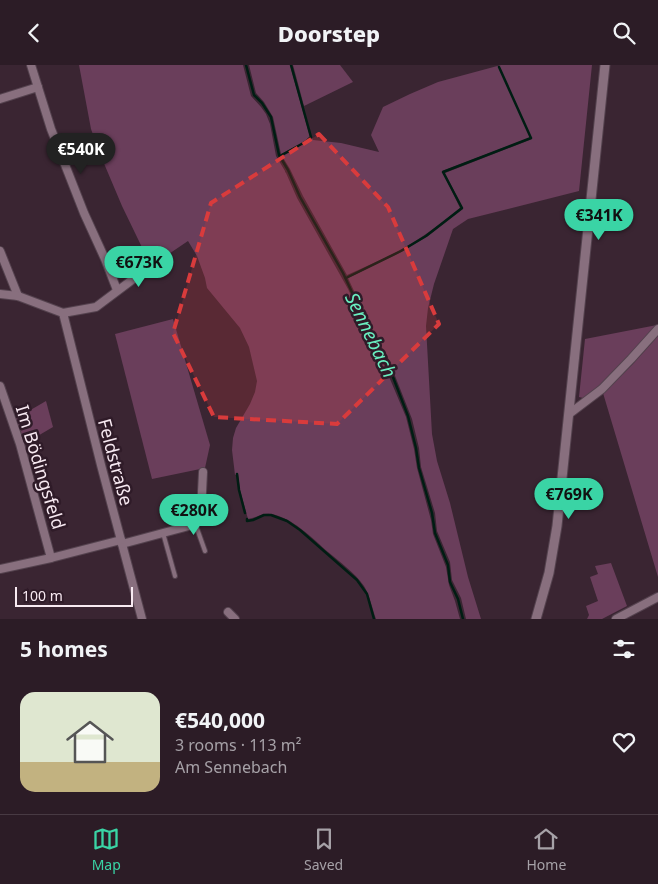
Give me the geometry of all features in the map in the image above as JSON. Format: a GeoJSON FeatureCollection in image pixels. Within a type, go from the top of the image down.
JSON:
{"type":"FeatureCollection","features":[{"type":"Feature","properties":{"kind":"street"},"geometry":{"type":"LineString","coordinates":[[31,65],[51,129],[84,213],[118,290]]}},
{"type":"Feature","properties":{"kind":"street"},"geometry":{"type":"LineString","coordinates":[[536,619],[544,594],[553,552],[605,65]]}},
{"type":"Feature","properties":{"kind":"street"},"geometry":{"type":"LineString","coordinates":[[0,99],[38,87]]}},
{"type":"Feature","properties":{"kind":"street"},"geometry":{"type":"LineString","coordinates":[[0,251],[18,296]]}},
{"type":"Feature","properties":{"kind":"street"},"geometry":{"type":"LineString","coordinates":[[0,294],[18,296],[63,313],[96,307],[148,268]]}},
{"type":"Feature","properties":{"kind":"street","name":"Feldstraße"},"geometry":{"type":"LineString","coordinates":[[63,313],[142,619]]}},
{"type":"Feature","properties":{"kind":"street"},"geometry":{"type":"LineString","coordinates":[[569,414],[602,389],[658,329]]}},
{"type":"Feature","properties":{"kind":"street","name":"Im Bödingsfeld"},"geometry":{"type":"LineString","coordinates":[[0,386],[20,444],[52,558]]}},
{"type":"Feature","properties":{"kind":"street"},"geometry":{"type":"LineString","coordinates":[[0,569],[162,533],[189,525],[195,522],[201,513],[202,473]]}},
{"type":"Feature","properties":{"kind":"street"},"geometry":{"type":"LineString","coordinates":[[616,619],[658,597]]}},
{"type":"Feature","properties":{"kind":"street"},"geometry":{"type":"LineString","coordinates":[[228,613],[235,619]]}},
{"type":"Feature","properties":{"kind":"lane"},"geometry":{"type":"LineString","coordinates":[[195,522],[205,551]]}},
{"type":"Feature","properties":{"kind":"lane"},"geometry":{"type":"LineString","coordinates":[[162,533],[175,576]]}},
{"type":"Feature","properties":{"kind":"highlighted area"},"geometry":{"type":"Polygon","coordinates":[[[319,134],[388,207],[439,324],[337,424],[214,417],[173,333],[211,203],[319,134]]]}},
{"type":"Feature","properties":{"kind":"shaded area"},"geometry":{"type":"Polygon","coordinates":[[[79,65],[243,65],[251,96],[266,114],[270,124],[276,156],[297,198],[348,289],[382,360],[406,417],[433,534],[446,567],[449,585],[460,619],[376,619],[368,594],[360,581],[294,523],[270,514],[248,519],[240,490],[238,474],[235,475],[232,450],[236,428],[250,404],[257,381],[249,347],[240,328],[207,288],[197,256],[188,241],[151,266],[122,206],[91,129],[79,65]]]}},
{"type":"Feature","properties":{"kind":"shaded area"},"geometry":{"type":"Polygon","coordinates":[[[249,65],[290,65],[310,137],[281,154],[273,117],[256,93],[249,65]]]}},
{"type":"Feature","properties":{"kind":"shaded area"},"geometry":{"type":"Polygon","coordinates":[[[293,65],[340,65],[353,82],[304,106],[293,65]]]}},
{"type":"Feature","properties":{"kind":"shaded area"},"geometry":{"type":"Polygon","coordinates":[[[501,65],[592,65],[579,191],[468,219],[453,229],[434,284],[428,308],[426,326],[432,434],[437,461],[481,619],[466,619],[461,598],[452,580],[450,562],[437,531],[435,513],[421,467],[419,448],[412,419],[388,358],[373,332],[348,278],[401,252],[428,236],[463,209],[445,173],[532,139],[532,137],[442,171],[460,208],[435,228],[407,246],[347,275],[282,156],[312,138],[313,140],[341,143],[379,152],[371,135],[383,107],[438,82],[501,65]]]}},
{"type":"Feature","properties":{"kind":"shaded area"},"geometry":{"type":"Polygon","coordinates":[[[173,319],[210,445],[205,468],[152,479],[115,334],[173,319]]]}},
{"type":"Feature","properties":{"kind":"shaded area"},"geometry":{"type":"Polygon","coordinates":[[[657,325],[604,382],[583,398],[579,397],[585,339],[657,325]]]}},
{"type":"Feature","properties":{"kind":"shaded area"},"geometry":{"type":"Polygon","coordinates":[[[658,336],[658,577],[603,393],[658,336]]]}},
{"type":"Feature","properties":{"kind":"shaded area"},"geometry":{"type":"Polygon","coordinates":[[[46,401],[53,427],[24,444],[15,419],[46,401]]]}},
{"type":"Feature","properties":{"kind":"shaded area"},"geometry":{"type":"Polygon","coordinates":[[[611,563],[627,606],[602,619],[587,619],[589,615],[586,606],[598,601],[590,577],[598,574],[595,566],[611,563]]]}},
{"type":"Feature","properties":{"kind":"waterway","name":"Sennebach"},"geometry":{"type":"LineString","coordinates":[[246,65],[254,95],[271,117],[279,155],[300,197],[343,273],[371,333],[386,359],[408,416],[419,468],[432,513],[435,533],[448,565],[450,582],[458,599],[463,619]]}},
{"type":"Feature","properties":{"kind":"waterway"},"geometry":{"type":"LineString","coordinates":[[280,156],[311,137],[291,65]]}},
{"type":"Feature","properties":{"kind":"waterway"},"geometry":{"type":"LineString","coordinates":[[346,278],[401,251],[426,236],[462,208],[443,172],[531,138],[499,67]]}},
{"type":"Feature","properties":{"kind":"waterway"},"geometry":{"type":"LineString","coordinates":[[237,474],[245,513]]}},
{"type":"Feature","properties":{"kind":"waterway"},"geometry":{"type":"LineString","coordinates":[[247,519],[247,521],[264,515],[271,515],[287,521],[300,530],[357,580],[367,594],[374,619]]}}]}
